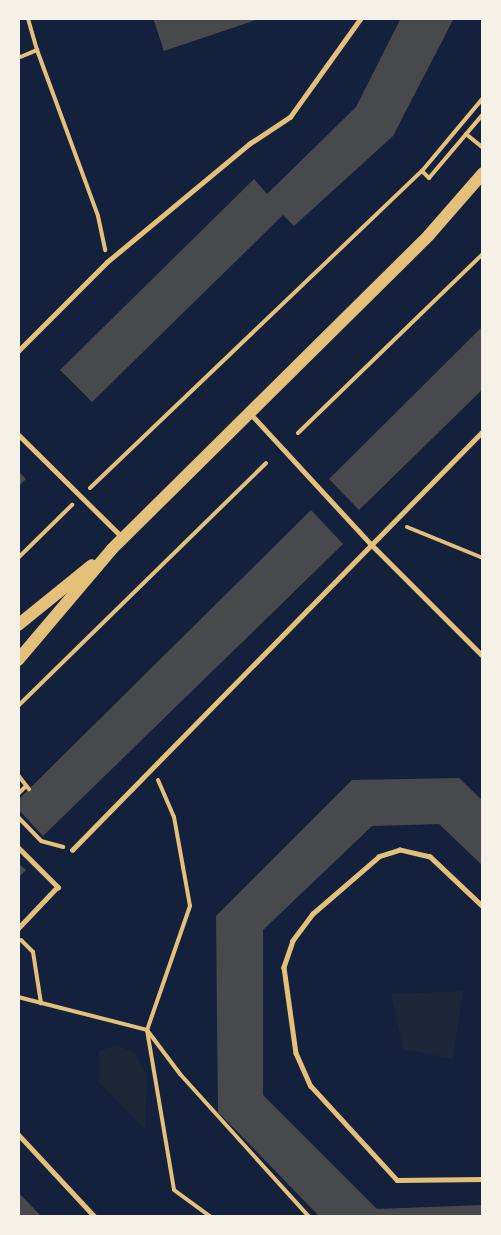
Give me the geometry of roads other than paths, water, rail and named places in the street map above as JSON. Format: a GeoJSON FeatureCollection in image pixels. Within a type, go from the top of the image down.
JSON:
{"type":"FeatureCollection","features":[{"type":"Feature","properties":{"kind":"main road"},"geometry":{"type":"LineString","coordinates":[[18,660],[112,549],[248,411],[429,235],[483,173]]}},
{"type":"Feature","properties":{"kind":"main road"},"geometry":{"type":"LineString","coordinates":[[18,626],[112,549]]}},
{"type":"Feature","properties":{"kind":"lane"},"geometry":{"type":"LineString","coordinates":[[18,351],[107,262],[249,144],[290,117],[361,18]]}},
{"type":"Feature","properties":{"kind":"lane"},"geometry":{"type":"LineString","coordinates":[[248,411],[370,543],[483,656]]}},
{"type":"Feature","properties":{"kind":"lane"},"geometry":{"type":"LineString","coordinates":[[72,850],[153,770],[370,543],[483,431]]}},
{"type":"Feature","properties":{"kind":"lane"},"geometry":{"type":"LineString","coordinates":[[18,434],[123,538]]}},
{"type":"Feature","properties":{"kind":"lane"},"geometry":{"type":"LineString","coordinates":[[18,847],[58,887],[18,928]]}},
{"type":"Feature","properties":{"kind":"lane"},"geometry":{"type":"LineString","coordinates":[[483,908],[430,857],[400,850],[378,857],[314,914],[293,941],[284,967],[296,1053],[310,1086],[397,1180],[483,1179]]}},
{"type":"Feature","properties":{"kind":"lane"},"geometry":{"type":"LineString","coordinates":[[18,1134],[95,1217]]}}]}
